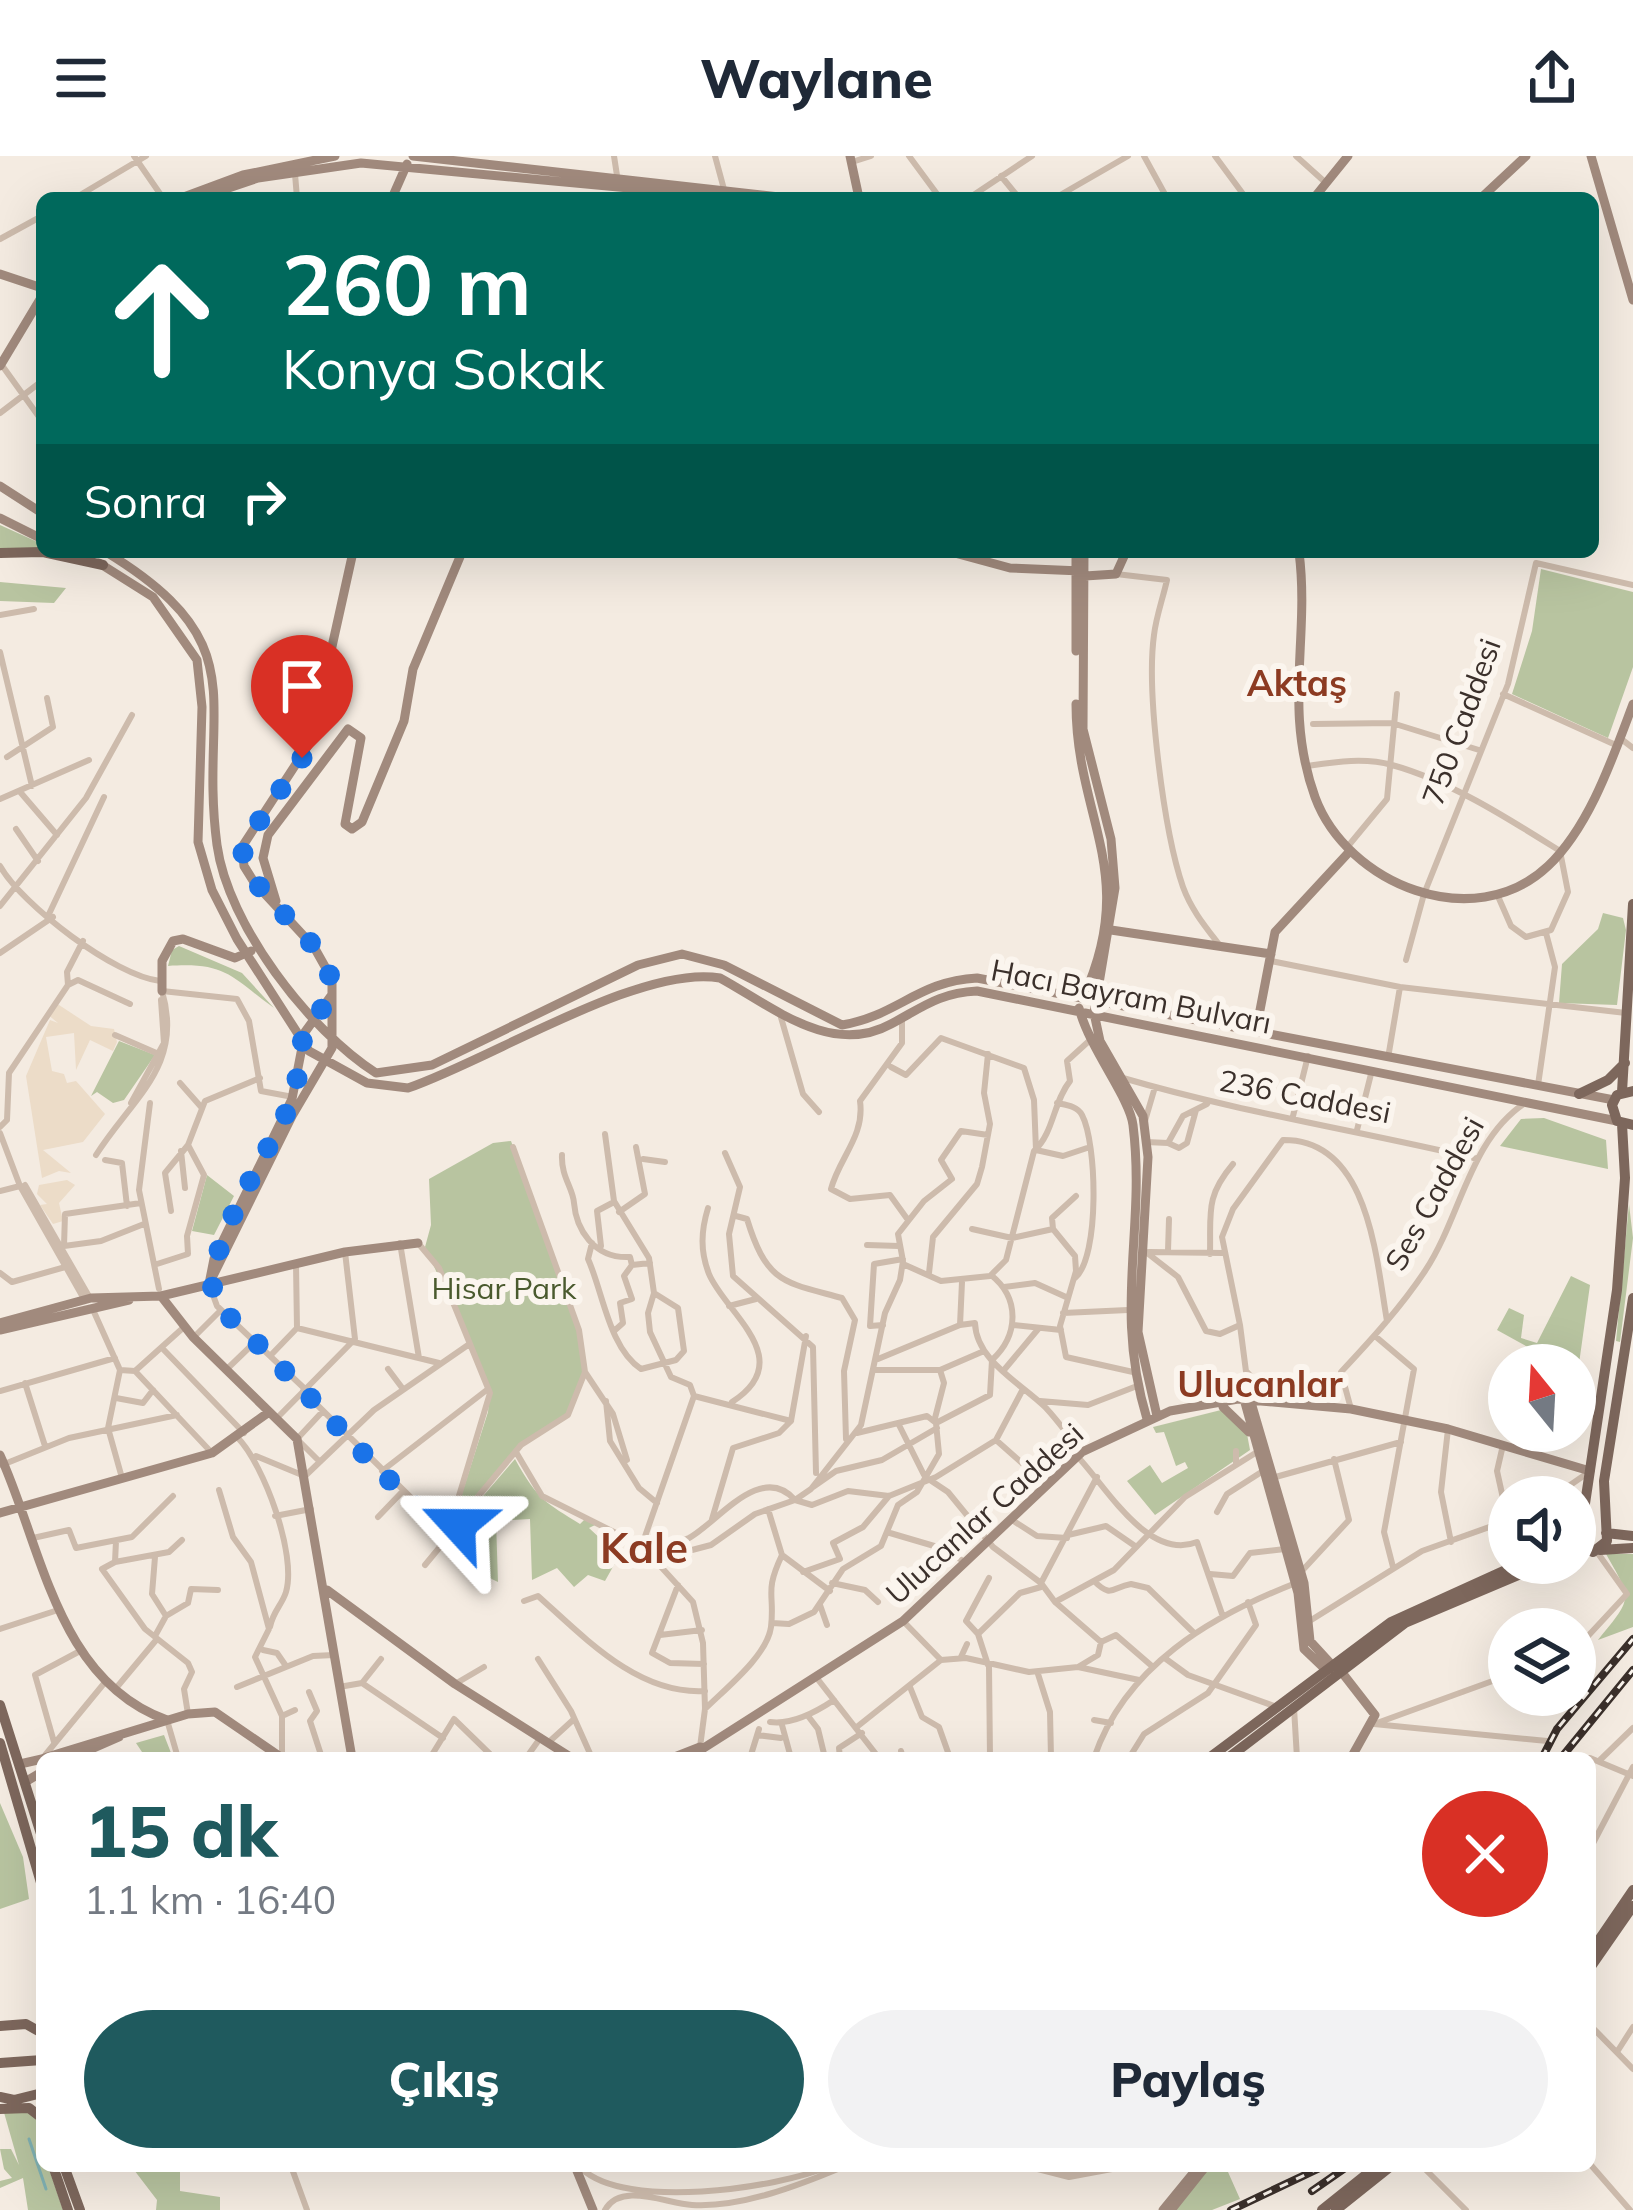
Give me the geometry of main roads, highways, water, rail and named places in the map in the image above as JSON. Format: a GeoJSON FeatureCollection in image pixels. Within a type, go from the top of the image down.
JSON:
{"type":"FeatureCollection","features":[{"type":"Feature","properties":{"kind":"main road"},"geometry":{"type":"LineString","coordinates":[[197,192],[243,175],[334,156]]}},
{"type":"Feature","properties":{"kind":"main road"},"geometry":{"type":"LineString","coordinates":[[1487,192],[1526,156]]}},
{"type":"Feature","properties":{"kind":"main road"},"geometry":{"type":"LineString","coordinates":[[1592,156],[1633,300]]}},
{"type":"Feature","properties":{"kind":"main road"},"geometry":{"type":"LineString","coordinates":[[1319,192],[1342,158]]}},
{"type":"Feature","properties":{"kind":"main road"},"geometry":{"type":"LineString","coordinates":[[851,159],[856,192]]}},
{"type":"Feature","properties":{"kind":"main road"},"geometry":{"type":"LineString","coordinates":[[409,160],[715,192]]}},
{"type":"Feature","properties":{"kind":"main road"},"geometry":{"type":"LineString","coordinates":[[394,192],[409,160]]}},
{"type":"Feature","properties":{"kind":"main road"},"geometry":{"type":"LineString","coordinates":[[220,192],[295,170],[409,160],[618,182]]}},
{"type":"Feature","properties":{"kind":"main road"},"geometry":{"type":"LineString","coordinates":[[390,161],[396,184]]}},
{"type":"Feature","properties":{"kind":"main road"},"geometry":{"type":"LineString","coordinates":[[0,274],[36,289]]}},
{"type":"Feature","properties":{"kind":"main road"},"geometry":{"type":"LineString","coordinates":[[0,365],[4,349],[36,301]]}},
{"type":"Feature","properties":{"kind":"main road"},"geometry":{"type":"LineString","coordinates":[[0,486],[36,509]]}},
{"type":"Feature","properties":{"kind":"main road"},"geometry":{"type":"LineString","coordinates":[[0,518],[36,536]]}},
{"type":"Feature","properties":{"kind":"main road"},"geometry":{"type":"LineString","coordinates":[[0,553],[36,552]]}},
{"type":"Feature","properties":{"kind":"main road","name":"Hacı Bayram Bulvarı"},"geometry":{"type":"LineString","coordinates":[[105,558],[161,587],[202,639],[214,667],[217,846],[235,902],[313,1021],[376,1073],[413,1071],[638,965],[682,954],[724,965],[842,1025],[866,1021],[927,985],[977,978],[1538,1088],[1623,1094]]}},
{"type":"Feature","properties":{"kind":"main road","name":"Hacı Bayram Bulvarı"},"geometry":{"type":"LineString","coordinates":[[105,558],[153,597],[197,660],[202,707],[198,842],[212,890],[302,1042],[367,1084],[408,1088],[672,976],[720,978],[841,1039],[870,1034],[932,997],[976,991],[1079,1008],[1624,1123]]}},
{"type":"Feature","properties":{"kind":"main road"},"geometry":{"type":"LineString","coordinates":[[209,1284],[325,1059],[331,1037],[333,989],[314,947],[244,866],[242,847],[311,741],[352,558]]}},
{"type":"Feature","properties":{"kind":"main road"},"geometry":{"type":"LineString","coordinates":[[276,901],[263,858],[268,836],[348,728],[361,738],[345,824],[352,829],[362,822],[404,722],[413,668],[459,558]]}},
{"type":"Feature","properties":{"kind":"main road"},"geometry":{"type":"LineString","coordinates":[[970,558],[996,566],[1081,575],[1116,574],[1123,558]]}},
{"type":"Feature","properties":{"kind":"main road"},"geometry":{"type":"LineString","coordinates":[[1080,558],[1083,729],[1114,854],[1111,930],[1090,997],[1079,1008],[1089,1041],[1133,1118],[1128,1310],[1133,1372],[1152,1418]]}},
{"type":"Feature","properties":{"kind":"main road"},"geometry":{"type":"LineString","coordinates":[[1299,558],[1295,671],[1305,766],[1324,818],[1348,849],[1424,894],[1462,899],[1497,894],[1534,876],[1560,851],[1619,742],[1633,704]]}},
{"type":"Feature","properties":{"kind":"main road"},"geometry":{"type":"LineString","coordinates":[[1081,575],[1078,748],[1102,835],[1109,886],[1090,997],[1100,1041],[1144,1124],[1144,1250],[1138,1332],[1152,1418]]}},
{"type":"Feature","properties":{"kind":"main road"},"geometry":{"type":"LineString","coordinates":[[1256,1031],[1275,932],[1348,849]]}},
{"type":"Feature","properties":{"kind":"main road"},"geometry":{"type":"LineString","coordinates":[[1589,1476],[1622,1246],[1623,1094],[1633,904]]}},
{"type":"Feature","properties":{"kind":"main road"},"geometry":{"type":"LineString","coordinates":[[1111,930],[1270,957]]}},
{"type":"Feature","properties":{"kind":"main road"},"geometry":{"type":"LineString","coordinates":[[161,986],[164,955],[172,941],[183,940],[231,958],[261,945]]}},
{"type":"Feature","properties":{"kind":"main road"},"geometry":{"type":"LineString","coordinates":[[209,1284],[214,1259],[293,1097],[302,1042],[313,1021],[325,1011],[333,989]]}},
{"type":"Feature","properties":{"kind":"main road"},"geometry":{"type":"LineString","coordinates":[[1579,1094],[1608,1080],[1627,1060]]}},
{"type":"Feature","properties":{"kind":"main road"},"geometry":{"type":"LineString","coordinates":[[0,1326],[93,1312],[160,1292],[400,1241],[418,1243]]}},
{"type":"Feature","properties":{"kind":"main road"},"geometry":{"type":"LineString","coordinates":[[160,1292],[184,1328],[296,1439],[351,1752]]}},
{"type":"Feature","properties":{"kind":"main road"},"geometry":{"type":"LineString","coordinates":[[0,1326],[87,1299],[138,1298]]}},
{"type":"Feature","properties":{"kind":"main road"},"geometry":{"type":"LineString","coordinates":[[1596,1549],[1605,1531],[1604,1474],[1633,1298]]}},
{"type":"Feature","properties":{"kind":"main road"},"geometry":{"type":"LineString","coordinates":[[87,1299],[93,1312]]}},
{"type":"Feature","properties":{"kind":"main road"},"geometry":{"type":"LineString","coordinates":[[1248,1399],[1253,1438],[1298,1578],[1312,1647],[1333,1670]]}},
{"type":"Feature","properties":{"kind":"main road"},"geometry":{"type":"LineString","coordinates":[[1248,1399],[1286,1549],[1298,1578],[1304,1649],[1352,1680],[1374,1710],[1374,1724],[1356,1752]]}},
{"type":"Feature","properties":{"kind":"main road","name":"Ulucanlar Caddesi"},"geometry":{"type":"LineString","coordinates":[[1187,1407],[1222,1407],[1248,1399]]}},
{"type":"Feature","properties":{"kind":"main road","name":"Ulucanlar Caddesi"},"geometry":{"type":"LineString","coordinates":[[701,1752],[903,1621],[1080,1454],[1152,1418],[1187,1407],[1248,1399],[1351,1408],[1448,1429],[1590,1471]]}},
{"type":"Feature","properties":{"kind":"main road"},"geometry":{"type":"LineString","coordinates":[[1222,1407],[1253,1438]]}},
{"type":"Feature","properties":{"kind":"main road"},"geometry":{"type":"LineString","coordinates":[[0,1513],[212,1453],[273,1415]]}},
{"type":"Feature","properties":{"kind":"main road"},"geometry":{"type":"LineString","coordinates":[[1,1461],[24,1505],[58,1610],[80,1651],[143,1709],[167,1720]]}},
{"type":"Feature","properties":{"kind":"main road"},"geometry":{"type":"LineString","coordinates":[[1596,1527],[1633,1536]]}},
{"type":"Feature","properties":{"kind":"main road"},"geometry":{"type":"LineString","coordinates":[[1596,1551],[1633,1548]]}},
{"type":"Feature","properties":{"kind":"main road"},"geometry":{"type":"LineString","coordinates":[[1236,1752],[1402,1616],[1488,1578]]}},
{"type":"Feature","properties":{"kind":"main road"},"geometry":{"type":"LineString","coordinates":[[1217,1752],[1406,1623],[1498,1584]]}},
{"type":"Feature","properties":{"kind":"main road"},"geometry":{"type":"LineString","coordinates":[[326,1590],[455,1684],[564,1752]]}},
{"type":"Feature","properties":{"kind":"main road"},"geometry":{"type":"LineString","coordinates":[[327,1606],[343,1602]]}},
{"type":"Feature","properties":{"kind":"main road"},"geometry":{"type":"LineString","coordinates":[[0,1705],[20,1764],[12,1782],[36,1865]]}},
{"type":"Feature","properties":{"kind":"main road"},"geometry":{"type":"LineString","coordinates":[[63,1752],[188,1714],[222,1713],[274,1752]]}},
{"type":"Feature","properties":{"kind":"main road"},"geometry":{"type":"LineString","coordinates":[[84,1752],[124,1734]]}},
{"type":"Feature","properties":{"kind":"main road"},"geometry":{"type":"LineString","coordinates":[[0,1742],[2,1763],[36,1826]]}},
{"type":"Feature","properties":{"kind":"main road"},"geometry":{"type":"LineString","coordinates":[[2,1763],[36,1760]]}},
{"type":"Feature","properties":{"kind":"main road"},"geometry":{"type":"LineString","coordinates":[[1596,1944],[1633,1890]]}},
{"type":"Feature","properties":{"kind":"main road"},"geometry":{"type":"LineString","coordinates":[[1596,1959],[1633,1906]]}},
{"type":"Feature","properties":{"kind":"main road"},"geometry":{"type":"LineString","coordinates":[[0,2024],[36,2015]]}},
{"type":"Feature","properties":{"kind":"main road"},"geometry":{"type":"LineString","coordinates":[[0,2024],[36,2029]]}},
{"type":"Feature","properties":{"kind":"main road"},"geometry":{"type":"LineString","coordinates":[[2,2065],[36,2063]]}},
{"type":"Feature","properties":{"kind":"main road"},"geometry":{"type":"LineString","coordinates":[[0,2097],[22,2100],[36,2095]]}},
{"type":"Feature","properties":{"kind":"main road"},"geometry":{"type":"LineString","coordinates":[[0,2109],[28,2108],[36,2114]]}},
{"type":"Feature","properties":{"kind":"main road"},"geometry":{"type":"LineString","coordinates":[[55,2172],[68,2210]]}},
{"type":"Feature","properties":{"kind":"main road"},"geometry":{"type":"LineString","coordinates":[[66,2172],[80,2210]]}},
{"type":"Feature","properties":{"kind":"main road"},"geometry":{"type":"LineString","coordinates":[[581,2172],[596,2210]]}},
{"type":"Feature","properties":{"kind":"main road"},"geometry":{"type":"LineString","coordinates":[[1167,2210],[1195,2172]]}},
{"type":"Feature","properties":{"kind":"main road"},"geometry":{"type":"LineString","coordinates":[[1322,2210],[1370,2172]]}},
{"type":"Feature","properties":{"kind":"main road"},"geometry":{"type":"LineString","coordinates":[[1336,2210],[1384,2172]]}},
{"type":"Feature","properties":{"kind":"waterway"},"geometry":{"type":"LineString","coordinates":[[29,2139],[36,2160]]}},
{"type":"Feature","properties":{"kind":"waterway"},"geometry":{"type":"LineString","coordinates":[[40,2172],[46,2189]]}},
{"type":"Feature","properties":{"kind":"railway"},"geometry":{"type":"LineString","coordinates":[[1545,1752],[1557,1729],[1633,1639]]}},
{"type":"Feature","properties":{"kind":"railway"},"geometry":{"type":"LineString","coordinates":[[1566,1752],[1633,1670]]}},
{"type":"Feature","properties":{"kind":"railway"},"geometry":{"type":"LineString","coordinates":[[1231,2210],[1311,2172]]}},
{"type":"Feature","properties":{"kind":"railway"},"geometry":{"type":"LineString","coordinates":[[1312,2191],[1339,2172]]}},
{"type":"Feature","properties":{"kind":"district","name":"Aktaş"},"geometry":{"type":"Point","coordinates":[1297,683]}},
{"type":"Feature","properties":{"kind":"district","name":"Ulucanlar"},"geometry":{"type":"Point","coordinates":[1260,1384]}},
{"type":"Feature","properties":{"kind":"district","name":"Kale"},"geometry":{"type":"Point","coordinates":[644,1548]}},
{"type":"Feature","properties":{"kind":"park label","name":"Hisar Park"},"geometry":{"type":"Point","coordinates":[504,1289]}}]}
